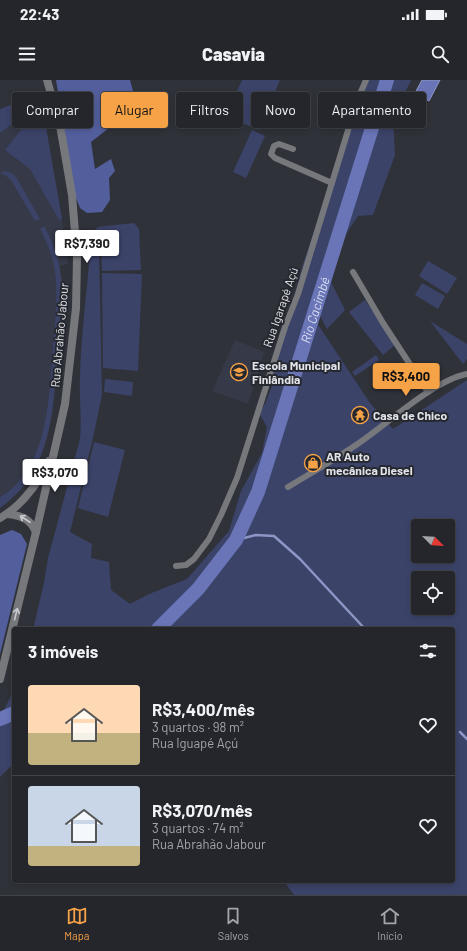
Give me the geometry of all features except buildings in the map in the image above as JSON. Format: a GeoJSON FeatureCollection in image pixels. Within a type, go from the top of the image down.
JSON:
{"type":"FeatureCollection","features":[{"type":"Feature","properties":{"kind":"street","name":"Rua Abrahão Jabour"},"geometry":{"type":"LineString","coordinates":[[13,627],[65,404],[76,308],[77,257],[72,195],[60,125],[47,80]]}},
{"type":"Feature","properties":{"kind":"street","name":"Rua Igarapé Açú"},"geometry":{"type":"LineString","coordinates":[[176,566],[186,565],[194,559],[209,539],[237,478],[285,327],[298,294],[356,101],[366,80]]}},
{"type":"Feature","properties":{"kind":"street"},"geometry":{"type":"LineString","coordinates":[[293,149],[279,144],[274,146],[271,154],[275,158],[332,183]]}},
{"type":"Feature","properties":{"kind":"street"},"geometry":{"type":"LineString","coordinates":[[353,272],[383,323],[428,392]]}},
{"type":"Feature","properties":{"kind":"street"},"geometry":{"type":"LineString","coordinates":[[288,487],[356,445],[428,392],[452,379],[467,374]]}},
{"type":"Feature","properties":{"kind":"street","name":"Rua Abrahão Jabour"},"geometry":{"type":"LineString","coordinates":[[0,518],[8,514],[31,491],[42,474],[54,449]]}},
{"type":"Feature","properties":{"kind":"street"},"geometry":{"type":"LineString","coordinates":[[8,514],[20,515],[29,520],[36,532]]}},
{"type":"Feature","properties":{"kind":"street","name":"Rua Abrahão Jabour"},"geometry":{"type":"LineString","coordinates":[[0,679],[12,630]]}},
{"type":"Feature","properties":{"kind":"shaded area"},"geometry":{"type":"Polygon","coordinates":[[[56,80],[130,80],[133,92],[101,92],[101,128],[109,128],[91,142],[95,169],[111,159],[115,171],[109,178],[110,200],[102,212],[87,213],[80,208],[73,191],[64,128],[93,128],[93,92],[58,92],[56,80]]]}},
{"type":"Feature","properties":{"kind":"shaded area"},"geometry":{"type":"Polygon","coordinates":[[[242,80],[280,80],[275,92],[251,92],[251,127],[243,123],[243,92],[237,92],[242,80]]]}},
{"type":"Feature","properties":{"kind":"shaded area"},"geometry":{"type":"Polygon","coordinates":[[[366,80],[411,80],[405,92],[361,92],[366,80]]]}},
{"type":"Feature","properties":{"kind":"shaded area"},"geometry":{"type":"Polygon","coordinates":[[[422,80],[440,80],[429,101],[426,99],[426,92],[416,92],[422,80]]]}},
{"type":"Feature","properties":{"kind":"shaded area"},"geometry":{"type":"Polygon","coordinates":[[[12,104],[12,128],[46,128],[62,219],[68,264],[60,266],[63,285],[63,302],[53,413],[45,446],[31,477],[21,490],[0,508],[0,109],[12,104]]]}},
{"type":"Feature","properties":{"kind":"shaded area"},"geometry":{"type":"Polygon","coordinates":[[[12,104],[12,124],[0,133],[0,109],[12,104]]]}},
{"type":"Feature","properties":{"kind":"shaded area"},"geometry":{"type":"Polygon","coordinates":[[[22,128],[46,128],[62,219],[59,220],[30,169],[5,150],[22,128]]]}},
{"type":"Feature","properties":{"kind":"shaded area"},"geometry":{"type":"Polygon","coordinates":[[[349,128],[394,128],[395,155],[373,215],[358,216],[338,246],[315,320],[370,403],[393,429],[467,380],[467,895],[294,895],[285,883],[455,883],[455,627],[33,627],[44,583],[48,558],[80,439],[81,359],[91,233],[98,227],[134,223],[139,229],[141,270],[102,271],[101,249],[110,237],[110,231],[99,249],[102,395],[70,532],[92,544],[91,558],[109,562],[111,590],[130,604],[149,594],[187,579],[229,531],[241,491],[262,453],[267,427],[259,413],[265,404],[274,381],[273,369],[283,339],[303,264],[349,128]]]}},
{"type":"Feature","properties":{"kind":"shaded area"},"geometry":{"type":"Polygon","coordinates":[[[252,130],[265,136],[246,178],[233,172],[252,130]]]}},
{"type":"Feature","properties":{"kind":"shaded area"},"geometry":{"type":"Polygon","coordinates":[[[4,171],[11,173],[16,177],[40,219],[35,221],[11,180],[0,173],[4,171]]]}},
{"type":"Feature","properties":{"kind":"shaded area"},"geometry":{"type":"Polygon","coordinates":[[[44,226],[56,253],[62,282],[63,302],[52,414],[43,449],[37,465],[27,481],[15,495],[0,508],[0,497],[16,485],[28,469],[37,450],[43,430],[47,408],[56,316],[56,285],[53,260],[40,229],[44,226]]]}},
{"type":"Feature","properties":{"kind":"shaded area"},"geometry":{"type":"Polygon","coordinates":[[[428,261],[457,278],[447,294],[419,276],[428,261]]]}},
{"type":"Feature","properties":{"kind":"shaded area"},"geometry":{"type":"Polygon","coordinates":[[[102,273],[142,274],[138,371],[103,368],[102,273]]]}},
{"type":"Feature","properties":{"kind":"shaded area"},"geometry":{"type":"Polygon","coordinates":[[[331,282],[345,310],[327,329],[320,316],[331,282]]]}},
{"type":"Feature","properties":{"kind":"shaded area"},"geometry":{"type":"Polygon","coordinates":[[[422,283],[445,296],[438,309],[415,295],[422,283]]]}},
{"type":"Feature","properties":{"kind":"shaded area"},"geometry":{"type":"Polygon","coordinates":[[[365,300],[396,344],[383,355],[349,312],[365,300]]]}},
{"type":"Feature","properties":{"kind":"shaded area"},"geometry":{"type":"Polygon","coordinates":[[[430,321],[467,344],[467,359],[463,364],[430,321]]]}},
{"type":"Feature","properties":{"kind":"shaded area","name":"Escola Municipal Finlândia"},"geometry":{"type":"Polygon","coordinates":[[[235,340],[264,352],[248,404],[212,391],[235,340]]]}},
{"type":"Feature","properties":{"kind":"shaded area"},"geometry":{"type":"Polygon","coordinates":[[[376,355],[379,360],[355,376],[352,372],[376,355]]]}},
{"type":"Feature","properties":{"kind":"shaded area"},"geometry":{"type":"Polygon","coordinates":[[[105,379],[133,382],[132,396],[104,392],[105,379]]]}},
{"type":"Feature","properties":{"kind":"shaded area"},"geometry":{"type":"Polygon","coordinates":[[[94,442],[125,450],[108,517],[78,508],[94,442]]]}},
{"type":"Feature","properties":{"kind":"shaded area"},"geometry":{"type":"Polygon","coordinates":[[[12,530],[21,534],[27,544],[0,654],[0,535],[12,530]]]}},
{"type":"Feature","properties":{"kind":"shaded area"},"geometry":{"type":"Polygon","coordinates":[[[12,693],[12,765],[0,777],[0,719],[12,693]]]}},
{"type":"Feature","properties":{"kind":"waterway","name":"Rio Cacimbé"},"geometry":{"type":"LineString","coordinates":[[160,627],[198,589],[236,540],[258,492],[387,80]]}},
{"type":"Feature","properties":{"kind":"waterway"},"geometry":{"type":"LineString","coordinates":[[236,540],[256,535],[274,536],[300,559],[363,627]]}},
{"type":"Feature","properties":{"kind":"waterway","name":"Rio Cacimbé"},"geometry":{"type":"LineString","coordinates":[[0,719],[12,714]]}},
{"type":"Feature","properties":{"kind":"waterway"},"geometry":{"type":"LineString","coordinates":[[460,732],[467,739]]}},
{"type":"Feature","properties":{"kind":"place","name":"Escola Municipal Finlândia"},"geometry":{"type":"Point","coordinates":[239,372]}},
{"type":"Feature","properties":{"kind":"place","name":"Casa de Chico"},"geometry":{"type":"Point","coordinates":[360,415]}},
{"type":"Feature","properties":{"kind":"place","name":"AR Auto mecânica Diesel"},"geometry":{"type":"Point","coordinates":[313,463]}}]}
